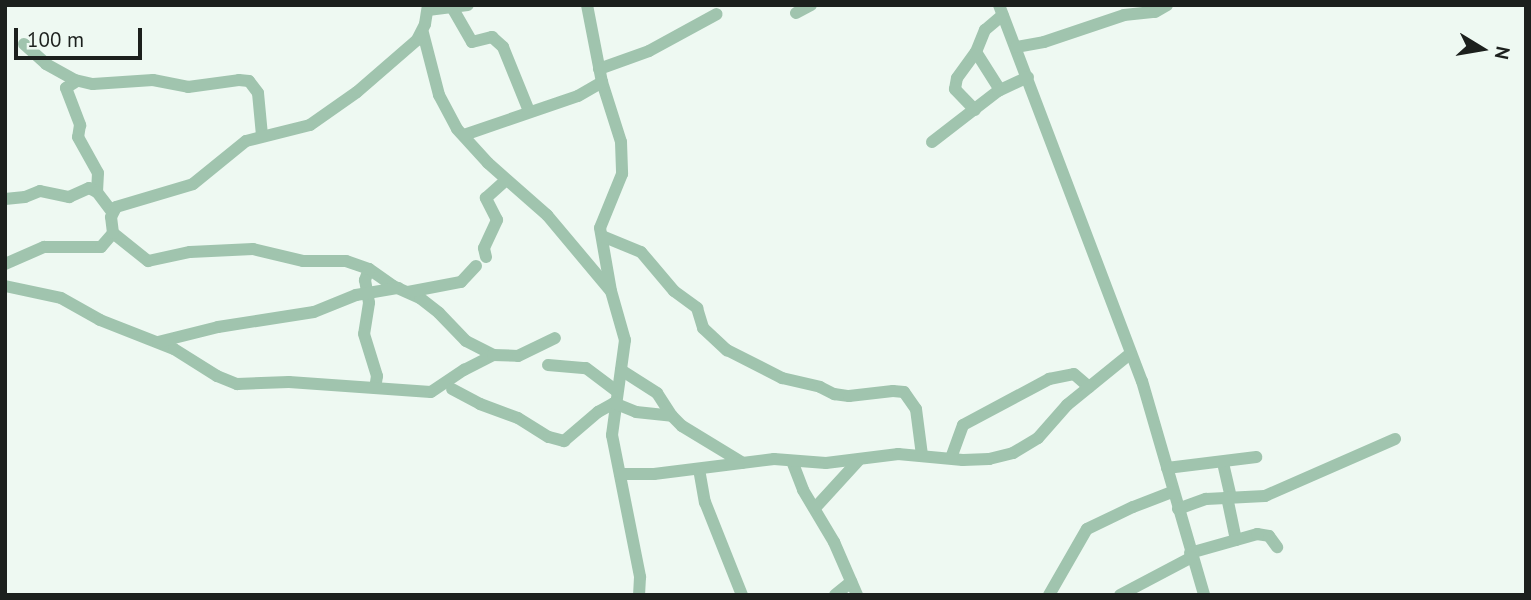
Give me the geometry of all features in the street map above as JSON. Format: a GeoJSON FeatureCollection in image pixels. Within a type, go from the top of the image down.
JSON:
{"type":"FeatureCollection","features":[{"type":"Feature","properties":{"kind":"street"},"geometry":{"type":"LineString","coordinates":[[468,5],[453,9],[428,8],[423,33],[439,95],[453,123],[470,136],[506,180],[547,215],[611,291]]}},
{"type":"Feature","properties":{"kind":"street"},"geometry":{"type":"LineString","coordinates":[[587,5],[602,82],[621,142],[622,162],[617,189],[601,222],[601,236],[611,291],[625,340],[615,397],[612,435],[640,577],[639,595]]}},
{"type":"Feature","properties":{"kind":"street"},"geometry":{"type":"LineString","coordinates":[[796,13],[811,5]]}},
{"type":"Feature","properties":{"kind":"street"},"geometry":{"type":"LineString","coordinates":[[1016,47],[1044,42],[1124,15],[1155,12],[1167,5]]}},
{"type":"Feature","properties":{"kind":"street"},"geometry":{"type":"LineString","coordinates":[[453,9],[472,42],[492,37],[502,47],[529,111]]}},
{"type":"Feature","properties":{"kind":"street"},"geometry":{"type":"LineString","coordinates":[[975,110],[955,86],[962,66],[976,52],[985,30],[1001,10],[1157,424],[1172,492],[1205,595]]}},
{"type":"Feature","properties":{"kind":"street"},"geometry":{"type":"LineString","coordinates":[[599,69],[649,51],[717,15]]}},
{"type":"Feature","properties":{"kind":"street"},"geometry":{"type":"LineString","coordinates":[[112,212],[123,204],[167,195],[193,184],[237,146],[262,135],[310,125],[368,83],[423,33]]}},
{"type":"Feature","properties":{"kind":"street"},"geometry":{"type":"LineString","coordinates":[[24,44],[46,64],[77,80],[101,85],[153,80],[188,87],[239,80],[250,82],[258,93],[262,135]]}},
{"type":"Feature","properties":{"kind":"street"},"geometry":{"type":"LineString","coordinates":[[976,52],[1000,90]]}},
{"type":"Feature","properties":{"kind":"street"},"geometry":{"type":"LineString","coordinates":[[932,142],[1000,90],[1028,76]]}},
{"type":"Feature","properties":{"kind":"street"},"geometry":{"type":"LineString","coordinates":[[5,264],[44,247],[101,247],[113,233],[112,212],[97,191],[98,173],[78,137],[80,125],[66,88],[77,80]]}},
{"type":"Feature","properties":{"kind":"street"},"geometry":{"type":"LineString","coordinates":[[470,136],[529,111],[578,96],[602,82]]}},
{"type":"Feature","properties":{"kind":"street"},"geometry":{"type":"LineString","coordinates":[[158,342],[218,327],[314,312],[367,293],[461,282],[481,262],[484,248],[497,220],[486,198],[506,180]]}},
{"type":"Feature","properties":{"kind":"street"},"geometry":{"type":"LineString","coordinates":[[5,199],[25,197],[40,191],[66,197],[84,188],[97,191]]}},
{"type":"Feature","properties":{"kind":"street"},"geometry":{"type":"LineString","coordinates":[[113,233],[148,261],[190,252],[253,249],[313,262],[346,261],[369,269],[439,313],[466,341],[493,355],[518,356],[555,338]]}},
{"type":"Feature","properties":{"kind":"street"},"geometry":{"type":"LineString","coordinates":[[601,236],[641,252],[674,291],[697,307],[703,328],[727,350],[782,379],[849,396],[904,392],[916,409],[922,455]]}},
{"type":"Feature","properties":{"kind":"street"},"geometry":{"type":"LineString","coordinates":[[369,269],[365,280],[369,303],[364,334],[377,376],[374,388]]}},
{"type":"Feature","properties":{"kind":"street"},"geometry":{"type":"LineString","coordinates":[[5,286],[61,298],[100,320],[185,355],[217,376],[237,384],[289,382],[422,393],[432,397],[452,388],[470,366]]}},
{"type":"Feature","properties":{"kind":"street"},"geometry":{"type":"LineString","coordinates":[[620,474],[654,474],[774,460],[858,461],[898,454],[989,459],[1025,447],[1089,387],[1131,353]]}},
{"type":"Feature","properties":{"kind":"street"},"geometry":{"type":"LineString","coordinates":[[422,393],[433,391],[470,366],[493,355]]}},
{"type":"Feature","properties":{"kind":"street"},"geometry":{"type":"LineString","coordinates":[[548,365],[586,368],[615,397],[636,412],[672,416]]}},
{"type":"Feature","properties":{"kind":"street"},"geometry":{"type":"LineString","coordinates":[[621,370],[657,393],[672,416],[694,434],[743,464]]}},
{"type":"Feature","properties":{"kind":"street"},"geometry":{"type":"LineString","coordinates":[[951,458],[963,425],[1049,379],[1074,374],[1089,387]]}},
{"type":"Feature","properties":{"kind":"street"},"geometry":{"type":"LineString","coordinates":[[452,388],[480,404],[518,418],[549,437],[564,441],[615,397]]}},
{"type":"Feature","properties":{"kind":"street"},"geometry":{"type":"LineString","coordinates":[[1178,509],[1206,499],[1265,496],[1395,439]]}},
{"type":"Feature","properties":{"kind":"street"},"geometry":{"type":"LineString","coordinates":[[1167,468],[1256,457]]}},
{"type":"Feature","properties":{"kind":"street"},"geometry":{"type":"LineString","coordinates":[[792,461],[803,490],[834,542],[857,595]]}},
{"type":"Feature","properties":{"kind":"street"},"geometry":{"type":"LineString","coordinates":[[815,508],[858,461]]}},
{"type":"Feature","properties":{"kind":"street"},"geometry":{"type":"LineString","coordinates":[[1223,463],[1236,540]]}},
{"type":"Feature","properties":{"kind":"street"},"geometry":{"type":"LineString","coordinates":[[699,468],[705,502],[742,595]]}},
{"type":"Feature","properties":{"kind":"street"},"geometry":{"type":"LineString","coordinates":[[1049,595],[1087,529],[1172,492]]}},
{"type":"Feature","properties":{"kind":"street"},"geometry":{"type":"LineString","coordinates":[[1120,595],[1191,555],[1236,540],[1266,534],[1277,547]]}},
{"type":"Feature","properties":{"kind":"street"},"geometry":{"type":"LineString","coordinates":[[835,595],[850,582]]}}]}
